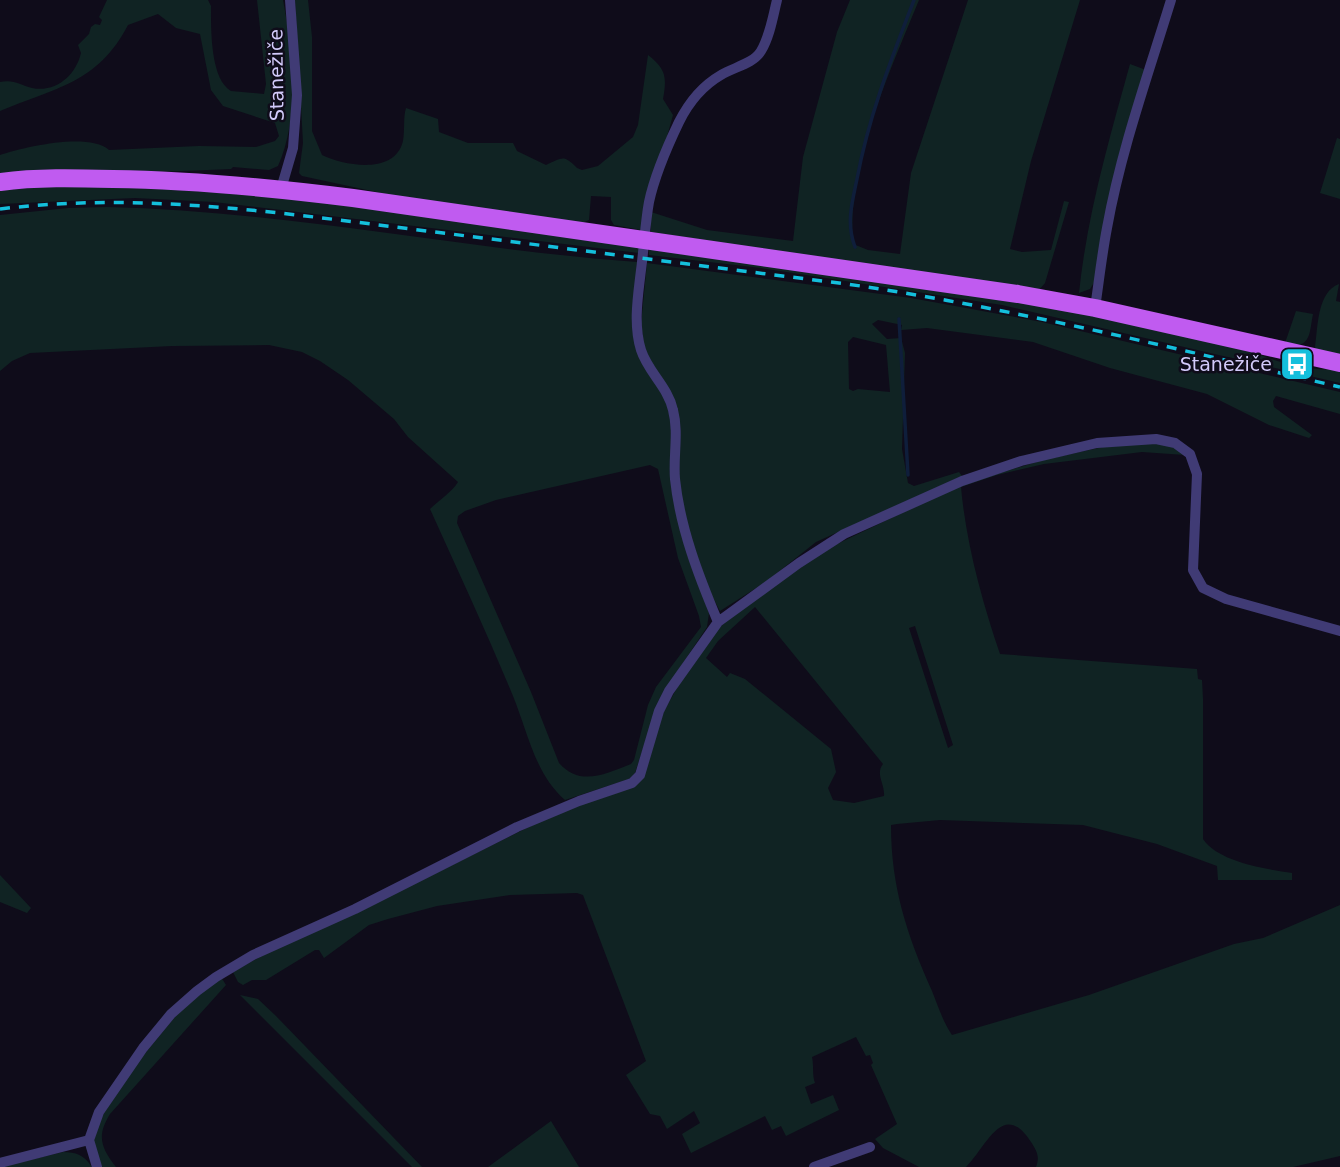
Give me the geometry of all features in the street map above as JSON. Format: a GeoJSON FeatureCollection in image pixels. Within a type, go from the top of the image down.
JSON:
{"type":"FeatureCollection","features":[{"type":"Feature","properties":{"kind":"main road"},"geometry":{"type":"LineString","coordinates":[[0,182],[64,178],[133,179],[281,189],[1004,292],[1095,308],[1340,363]]}},
{"type":"Feature","properties":{"kind":"street","name":"Stanežiče"},"geometry":{"type":"LineString","coordinates":[[281,189],[293,148],[297,95],[290,0]]}},
{"type":"Feature","properties":{"kind":"street"},"geometry":{"type":"LineString","coordinates":[[718,622],[700,578],[682,520],[675,479],[673,410],[670,399],[645,361],[640,347],[637,307],[649,202],[670,143],[695,97],[708,83],[760,53],[777,0]]}},
{"type":"Feature","properties":{"kind":"street"},"geometry":{"type":"LineString","coordinates":[[1095,308],[1113,197],[1171,0]]}},
{"type":"Feature","properties":{"kind":"street"},"geometry":{"type":"LineString","coordinates":[[97,1167],[89,1140],[99,1112],[143,1048],[171,1014],[216,976],[291,936],[355,909],[517,827],[579,801],[632,783],[640,775],[669,691],[718,622],[844,534],[962,481],[1021,461],[1097,443],[1169,440],[1190,454],[1195,466],[1198,497],[1193,570],[1203,588],[1226,599],[1340,631]]}},
{"type":"Feature","properties":{"kind":"street"},"geometry":{"type":"LineString","coordinates":[[0,1163],[89,1140]]}},
{"type":"Feature","properties":{"kind":"street"},"geometry":{"type":"LineString","coordinates":[[814,1167],[870,1147]]}},
{"type":"Feature","properties":{"kind":"green space"},"geometry":{"type":"Polygon","coordinates":[[[107,0],[208,0],[211,6],[215,65],[224,85],[231,91],[264,94],[266,84],[257,0],[283,0],[292,62],[292,106],[285,147],[278,166],[269,170],[233,167],[0,175],[0,155],[56,143],[87,142],[109,150],[199,146],[256,147],[275,141],[279,136],[275,123],[223,106],[211,90],[200,34],[176,28],[158,14],[128,25],[103,60],[89,72],[57,89],[0,111],[0,82],[13,82],[41,89],[57,85],[70,75],[81,53],[78,45],[89,34],[91,27],[100,25],[102,20],[99,17],[107,0]]]}},
{"type":"Feature","properties":{"kind":"green space"},"geometry":{"type":"Polygon","coordinates":[[[295,0],[308,0],[312,37],[312,131],[322,155],[343,162],[368,165],[390,159],[398,152],[403,141],[406,108],[438,119],[439,132],[468,143],[513,143],[517,151],[546,165],[563,159],[582,170],[598,166],[633,137],[638,125],[648,55],[662,69],[665,85],[663,99],[673,115],[641,230],[614,225],[611,220],[611,197],[591,196],[589,220],[582,223],[409,199],[302,176],[299,173],[303,143],[295,0]]]}},
{"type":"Feature","properties":{"kind":"green space"},"geometry":{"type":"Polygon","coordinates":[[[850,0],[919,0],[895,57],[863,151],[853,214],[853,244],[868,250],[900,254],[911,173],[968,0],[1080,0],[1031,161],[1010,249],[1022,252],[1051,250],[1064,201],[1069,202],[1045,283],[1039,290],[651,232],[651,212],[707,230],[793,241],[803,157],[837,32],[850,0]]]}},
{"type":"Feature","properties":{"kind":"green space"},"geometry":{"type":"Polygon","coordinates":[[[1130,64],[1146,70],[1095,281],[1090,289],[1079,293],[1093,206],[1130,64]]]}},
{"type":"Feature","properties":{"kind":"green space"},"geometry":{"type":"Polygon","coordinates":[[[1337,138],[1340,139],[1340,199],[1320,193],[1337,138]]]}},
{"type":"Feature","properties":{"kind":"green space"},"geometry":{"type":"Polygon","coordinates":[[[50,185],[190,189],[333,202],[640,246],[639,253],[214,202],[135,198],[0,204],[0,188],[50,185]]]}},
{"type":"Feature","properties":{"kind":"green space"},"geometry":{"type":"Polygon","coordinates":[[[107,207],[240,215],[637,262],[633,323],[668,404],[687,554],[709,613],[707,627],[657,706],[635,773],[629,779],[565,800],[546,778],[533,752],[503,672],[430,509],[458,482],[408,437],[394,419],[348,380],[320,361],[302,352],[269,345],[172,346],[30,353],[12,361],[0,371],[0,215],[107,207]],[[650,465],[496,500],[458,516],[457,523],[559,763],[575,775],[593,776],[631,764],[656,687],[701,627],[678,558],[658,469],[650,465]]]}},
{"type":"Feature","properties":{"kind":"green space"},"geometry":{"type":"Polygon","coordinates":[[[649,247],[1002,297],[1238,345],[1287,364],[1340,369],[1340,383],[1002,305],[761,268],[649,255],[649,247]]]}},
{"type":"Feature","properties":{"kind":"green space"},"geometry":{"type":"Polygon","coordinates":[[[647,263],[911,298],[1042,322],[1340,392],[1340,414],[1276,396],[1274,407],[1312,435],[1309,438],[1269,425],[1207,394],[1110,368],[1033,342],[927,328],[901,330],[902,325],[878,320],[872,324],[887,339],[901,338],[905,353],[902,449],[908,483],[914,486],[959,472],[962,476],[816,542],[767,581],[720,611],[704,581],[686,521],[677,480],[680,431],[645,352],[641,324],[647,263]],[[853,337],[848,342],[849,389],[890,392],[886,345],[853,337]]]}},
{"type":"Feature","properties":{"kind":"green space"},"geometry":{"type":"Polygon","coordinates":[[[1339,284],[1336,301],[1340,302],[1340,357],[1315,347],[1318,320],[1326,294],[1339,284]]]}},
{"type":"Feature","properties":{"kind":"green space"},"geometry":{"type":"Polygon","coordinates":[[[1296,311],[1313,314],[1307,339],[1294,345],[1285,343],[1296,311]]]}},
{"type":"Feature","properties":{"kind":"green space"},"geometry":{"type":"Polygon","coordinates":[[[1154,443],[1171,445],[1185,455],[1142,452],[1044,464],[961,487],[976,572],[1000,654],[1197,669],[1198,679],[1202,680],[1203,699],[1203,839],[1210,847],[1231,859],[1256,867],[1292,873],[1292,880],[1218,880],[1217,866],[1157,844],[1083,825],[940,820],[897,824],[891,825],[894,869],[908,930],[952,1035],[1089,995],[1234,944],[1263,938],[1340,905],[1340,1156],[1293,1167],[1036,1167],[1038,1157],[1031,1142],[1021,1130],[1012,1125],[1004,1125],[996,1130],[966,1167],[919,1167],[883,1148],[875,1139],[897,1124],[871,1065],[873,1063],[870,1055],[866,1056],[856,1037],[812,1057],[815,1083],[805,1087],[811,1104],[833,1095],[839,1110],[786,1136],[781,1126],[772,1130],[765,1116],[691,1153],[682,1134],[700,1123],[694,1111],[667,1129],[660,1116],[650,1114],[626,1075],[646,1061],[583,895],[577,893],[510,895],[437,906],[369,925],[324,958],[319,950],[315,950],[266,980],[252,980],[243,985],[238,982],[233,972],[288,941],[422,880],[555,814],[636,785],[664,711],[713,632],[786,576],[835,545],[960,485],[1043,460],[1103,447],[1154,443]],[[755,607],[718,641],[706,658],[727,677],[730,673],[745,679],[831,749],[836,772],[828,788],[833,800],[854,803],[884,796],[880,775],[883,764],[755,607]],[[915,626],[909,628],[948,748],[953,745],[915,626]]]}},
{"type":"Feature","properties":{"kind":"green space"},"geometry":{"type":"Polygon","coordinates":[[[0,875],[31,908],[27,913],[0,902],[0,875]]]}},
{"type":"Feature","properties":{"kind":"green space"},"geometry":{"type":"Polygon","coordinates":[[[221,977],[226,985],[110,1114],[103,1128],[102,1141],[106,1153],[116,1167],[102,1167],[93,1144],[98,1122],[138,1062],[183,1007],[221,977]]]}},
{"type":"Feature","properties":{"kind":"green space"},"geometry":{"type":"Polygon","coordinates":[[[240,995],[258,999],[276,1016],[422,1167],[412,1167],[240,995]]]}},
{"type":"Feature","properties":{"kind":"green space"},"geometry":{"type":"Polygon","coordinates":[[[551,1121],[579,1167],[488,1167],[551,1121]]]}},
{"type":"Feature","properties":{"kind":"green space"},"geometry":{"type":"Polygon","coordinates":[[[63,1152],[79,1155],[92,1167],[0,1167],[63,1152]]]}},
{"type":"Feature","properties":{"kind":"waterway"},"geometry":{"type":"LineString","coordinates":[[855,247],[851,213],[862,155],[881,88],[914,0]]}},
{"type":"Feature","properties":{"kind":"waterway"},"geometry":{"type":"LineString","coordinates":[[899,319],[908,475]]}},
{"type":"Feature","properties":{"kind":"railway"},"geometry":{"type":"LineString","coordinates":[[0,209],[103,203],[206,206],[847,284],[1033,317],[1340,387]]}},
{"type":"Feature","properties":{"kind":"place","name":"Stanežiče"},"geometry":{"type":"Point","coordinates":[1297,364]}}]}
